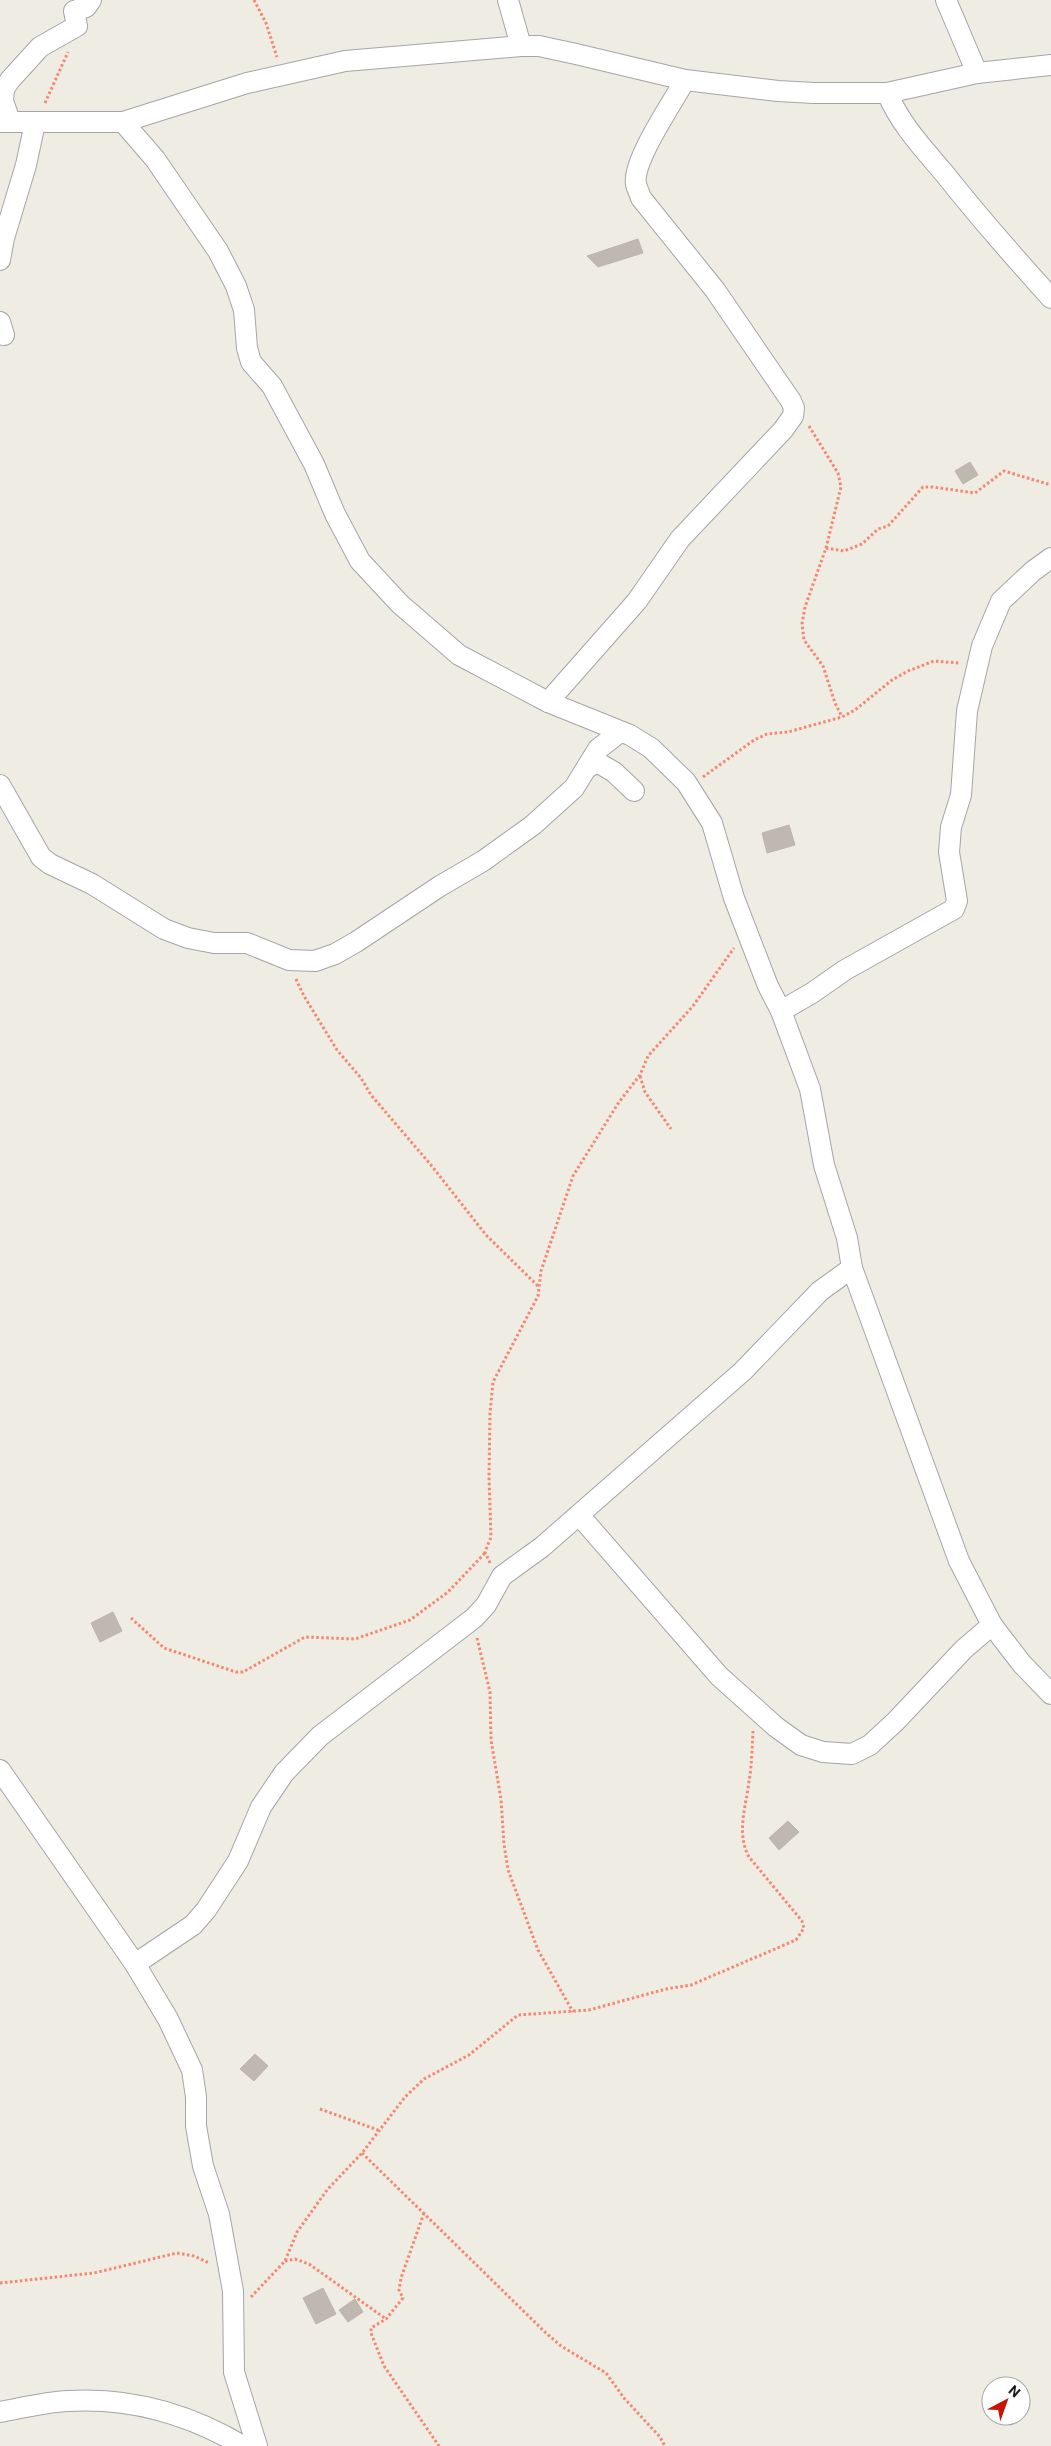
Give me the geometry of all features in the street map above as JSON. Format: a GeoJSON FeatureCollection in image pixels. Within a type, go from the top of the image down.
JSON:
{"type":"FeatureCollection","features":[{"type":"Feature","properties":{"kind":"street"},"geometry":{"type":"LineString","coordinates":[[91,0],[86,7],[74,11],[77,26],[40,47],[10,80],[4,89],[5,121],[35,123],[124,122],[247,83],[346,61],[521,46],[539,46],[685,80],[778,91],[887,93],[977,73],[1051,66]]}},
{"type":"Feature","properties":{"kind":"street"},"geometry":{"type":"LineString","coordinates":[[508,0],[521,46]]}},
{"type":"Feature","properties":{"kind":"street"},"geometry":{"type":"LineString","coordinates":[[946,0],[977,73]]}},
{"type":"Feature","properties":{"kind":"street"},"geometry":{"type":"LineString","coordinates":[[548,702],[637,601],[680,539],[783,430],[793,416],[794,408],[715,290],[641,198],[636,184],[637,170],[647,147],[685,80]]}},
{"type":"Feature","properties":{"kind":"street"},"geometry":{"type":"LineString","coordinates":[[887,93],[897,114],[911,136],[976,214],[1051,298]]}},
{"type":"Feature","properties":{"kind":"street"},"geometry":{"type":"LineString","coordinates":[[124,122],[155,159],[218,250],[236,286],[244,310],[247,348],[251,362],[272,386],[314,464],[335,514],[360,561],[400,604],[459,655],[548,702],[620,732],[651,748],[686,782],[712,823],[734,898],[768,986],[781,1011],[810,1089],[824,1165],[847,1238],[852,1268],[959,1561],[992,1625],[1022,1664],[1051,1694]]}},
{"type":"Feature","properties":{"kind":"street"},"geometry":{"type":"LineString","coordinates":[[0,260],[4,238],[26,165],[35,123]]}},
{"type":"Feature","properties":{"kind":"street"},"geometry":{"type":"LineString","coordinates":[[781,1011],[812,993],[845,970],[954,909],[957,901],[949,852],[950,835],[961,796],[967,711],[982,646],[1001,602],[1033,571],[1051,558]]}},
{"type":"Feature","properties":{"kind":"street"},"geometry":{"type":"LineString","coordinates":[[0,785],[34,849],[50,864],[92,884],[164,929],[188,938],[214,943],[247,943],[289,960],[315,961],[335,954],[483,861],[554,808],[574,788],[598,749],[620,732]]}},
{"type":"Feature","properties":{"kind":"street"},"geometry":{"type":"LineString","coordinates":[[587,768],[597,762],[614,772],[634,791]]}},
{"type":"Feature","properties":{"kind":"street"},"geometry":{"type":"LineString","coordinates":[[135,1964],[193,1925],[206,1910],[238,1861],[261,1807],[284,1773],[320,1736],[474,1618],[486,1605],[502,1576],[542,1547],[743,1372],[820,1291],[852,1268]]}},
{"type":"Feature","properties":{"kind":"street"},"geometry":{"type":"LineString","coordinates":[[579,1515],[719,1676],[753,1708],[801,1745],[823,1752],[852,1754],[870,1745],[895,1722],[964,1649],[992,1625]]}},
{"type":"Feature","properties":{"kind":"street"},"geometry":{"type":"LineString","coordinates":[[0,1770],[135,1964],[168,2019],[192,2070],[196,2097],[196,2126],[203,2166],[219,2214],[233,2291],[234,2372],[258,2446]]}},
{"type":"Feature","properties":{"kind":"street"},"geometry":{"type":"LineString","coordinates":[[0,2412],[67,2400],[112,2401],[158,2408],[218,2431],[242,2446]]}},
{"type":"Feature","properties":{"kind":"path"},"geometry":{"type":"LineString","coordinates":[[254,0],[284,74]]}},
{"type":"Feature","properties":{"kind":"path"},"geometry":{"type":"LineString","coordinates":[[35,123],[68,54],[77,26]]}},
{"type":"Feature","properties":{"kind":"path"},"geometry":{"type":"LineString","coordinates":[[794,408],[808,424],[838,473],[841,487],[826,548],[805,607],[802,624],[804,640],[823,666],[834,703],[842,717]]}},
{"type":"Feature","properties":{"kind":"path"},"geometry":{"type":"LineString","coordinates":[[826,548],[844,551],[862,544],[878,530],[888,526],[923,488],[933,487],[975,494],[1004,471],[1051,485]]}},
{"type":"Feature","properties":{"kind":"path"},"geometry":{"type":"LineString","coordinates":[[686,782],[697,780],[744,746],[767,734],[788,732],[842,717],[855,710],[892,680],[908,671],[934,661],[944,660],[977,667]]}},
{"type":"Feature","properties":{"kind":"path"},"geometry":{"type":"LineString","coordinates":[[131,1618],[164,1648],[236,1672],[244,1672],[305,1637],[355,1638],[410,1620],[448,1592],[485,1552],[491,1537],[489,1477],[493,1382],[532,1308],[539,1287],[545,1255],[572,1176],[619,1102],[640,1075],[648,1056],[693,1006],[747,929]]}},
{"type":"Feature","properties":{"kind":"path"},"geometry":{"type":"LineString","coordinates":[[289,960],[304,996],[337,1050],[352,1065],[371,1095],[431,1165],[486,1235],[539,1287]]}},
{"type":"Feature","properties":{"kind":"path"},"geometry":{"type":"LineString","coordinates":[[640,1075],[645,1092],[671,1129]]}},
{"type":"Feature","properties":{"kind":"path"},"geometry":{"type":"LineString","coordinates":[[485,1552],[487,1560],[502,1576]]}},
{"type":"Feature","properties":{"kind":"path"},"geometry":{"type":"LineString","coordinates":[[474,1618],[483,1668],[490,1692],[492,1740],[501,1799],[508,1870],[538,1950],[572,2012]]}},
{"type":"Feature","properties":{"kind":"path"},"geometry":{"type":"LineString","coordinates":[[233,2318],[285,2261],[297,2232],[327,2190],[362,2153],[405,2097],[424,2079],[469,2055],[518,2015],[572,2012],[607,2007],[666,1989],[691,1985],[793,1942],[803,1930],[802,1921],[753,1863],[742,1845],[742,1818],[750,1780],[753,1708]]}},
{"type":"Feature","properties":{"kind":"path"},"geometry":{"type":"LineString","coordinates":[[320,2109],[378,2130]]}},
{"type":"Feature","properties":{"kind":"path"},"geometry":{"type":"LineString","coordinates":[[362,2153],[376,2170],[424,2213],[546,2333],[561,2346],[606,2373],[624,2398],[660,2437],[665,2446]]}},
{"type":"Feature","properties":{"kind":"path"},"geometry":{"type":"LineString","coordinates":[[424,2213],[401,2278],[399,2287],[403,2298],[386,2319],[371,2328],[371,2333],[384,2366],[439,2446]]}},
{"type":"Feature","properties":{"kind":"path"},"geometry":{"type":"LineString","coordinates":[[0,2283],[94,2273],[177,2253],[194,2256],[213,2264],[227,2266]]}},
{"type":"Feature","properties":{"kind":"path"},"geometry":{"type":"LineString","coordinates":[[285,2261],[295,2259],[309,2264],[386,2319]]}},
{"type":"Feature","properties":{"kind":"building"},"geometry":{"type":"Polygon","coordinates":[[[638,239],[643,253],[598,267],[587,256],[638,239]]]}},
{"type":"Feature","properties":{"kind":"building"},"geometry":{"type":"Polygon","coordinates":[[[970,462],[978,475],[963,484],[955,471],[970,462]]]}},
{"type":"Feature","properties":{"kind":"building"},"geometry":{"type":"Polygon","coordinates":[[[789,825],[795,845],[767,853],[762,833],[789,825]]]}},
{"type":"Feature","properties":{"kind":"building"},"geometry":{"type":"Polygon","coordinates":[[[113,1612],[122,1631],[100,1642],[91,1623],[113,1612]]]}},
{"type":"Feature","properties":{"kind":"building"},"geometry":{"type":"Polygon","coordinates":[[[788,1821],[799,1832],[779,1850],[769,1838],[788,1821]]]}},
{"type":"Feature","properties":{"kind":"building"},"geometry":{"type":"Polygon","coordinates":[[[255,2054],[268,2066],[254,2081],[240,2069],[255,2054]]]}},
{"type":"Feature","properties":{"kind":"building"},"geometry":{"type":"Polygon","coordinates":[[[323,2288],[336,2314],[316,2324],[303,2298],[323,2288]]]}},
{"type":"Feature","properties":{"kind":"building"},"geometry":{"type":"Polygon","coordinates":[[[355,2299],[363,2312],[348,2322],[339,2310],[355,2299]]]}}]}
